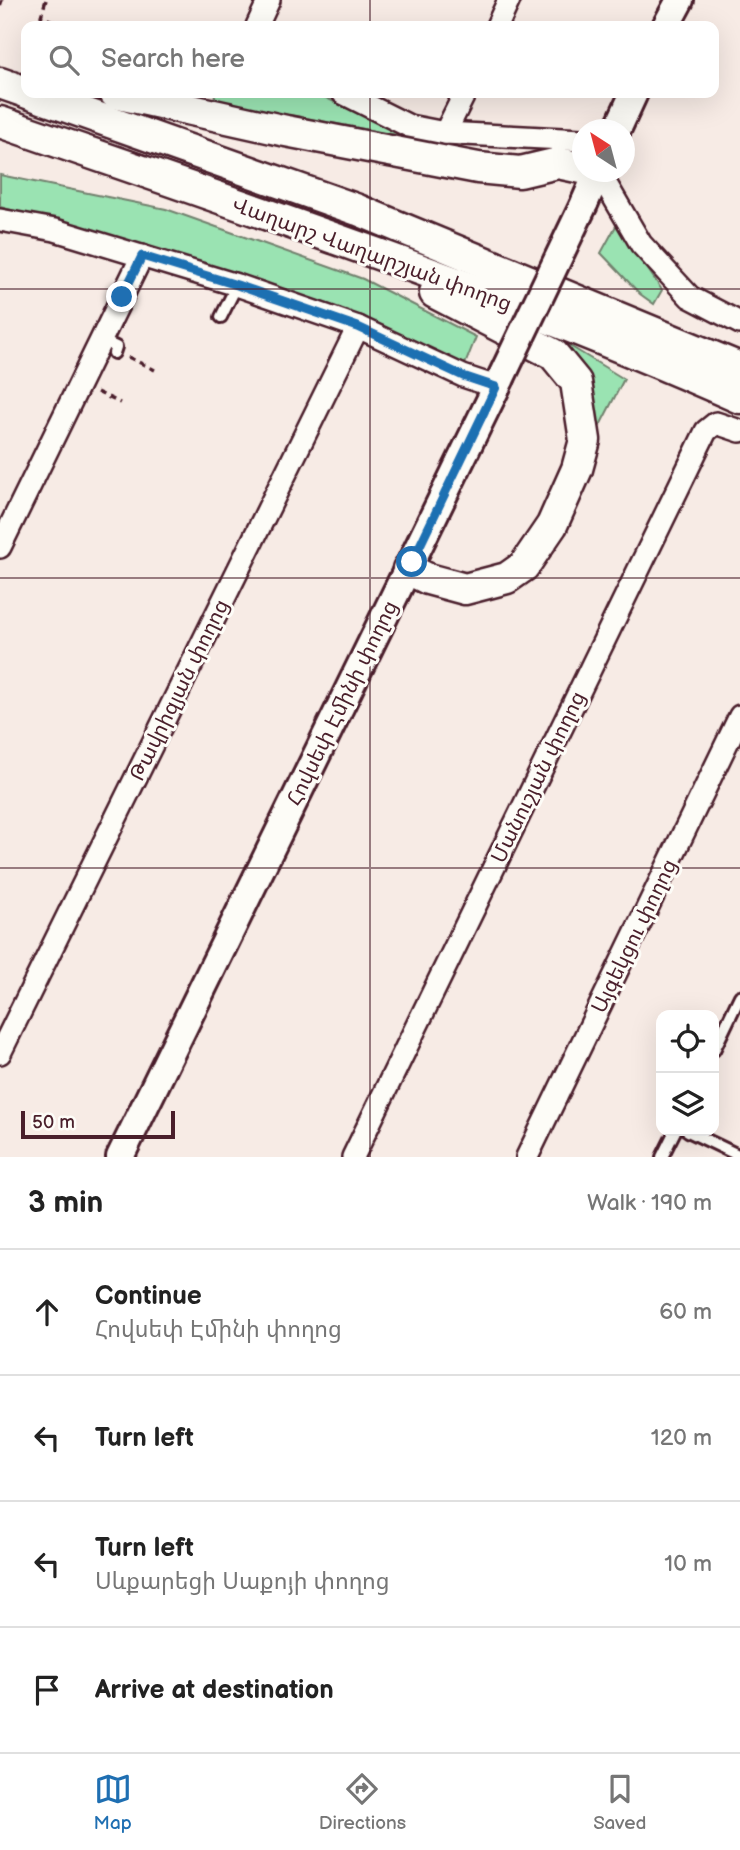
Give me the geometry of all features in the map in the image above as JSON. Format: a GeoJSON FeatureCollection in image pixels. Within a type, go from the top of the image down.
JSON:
{"type":"FeatureCollection","features":[{"type":"Feature","properties":{"kind":"main road","name":"Վաղարշ Վաղարշյան փողոց"},"geometry":{"type":"LineString","coordinates":[[62,98],[358,210],[740,368]]}},
{"type":"Feature","properties":{"kind":"main road"},"geometry":{"type":"LineString","coordinates":[[138,98],[286,131],[478,168],[520,172],[558,163],[572,166]]}},
{"type":"Feature","properties":{"kind":"main road","name":"Վաղարշ Վաղարշյան փողոց"},"geometry":{"type":"LineString","coordinates":[[0,122],[337,238],[641,354],[740,398]]}},
{"type":"Feature","properties":{"kind":"main road"},"geometry":{"type":"LineString","coordinates":[[337,238],[387,270],[553,354],[576,382],[586,440],[577,469],[552,525],[524,566],[507,578],[465,589],[428,579],[408,569]]}},
{"type":"Feature","properties":{"kind":"street"},"geometry":{"type":"LineString","coordinates":[[259,21],[269,0]]}},
{"type":"Feature","properties":{"kind":"street"},"geometry":{"type":"LineString","coordinates":[[499,21],[509,0]]}},
{"type":"Feature","properties":{"kind":"street"},"geometry":{"type":"LineString","coordinates":[[670,21],[680,0]]}},
{"type":"Feature","properties":{"kind":"street"},"geometry":{"type":"LineString","coordinates":[[353,98],[409,126],[445,133],[572,139]]}},
{"type":"Feature","properties":{"kind":"street"},"geometry":{"type":"LineString","coordinates":[[445,133],[462,98]]}},
{"type":"Feature","properties":{"kind":"street"},"geometry":{"type":"LineString","coordinates":[[622,119],[632,98]]}},
{"type":"Feature","properties":{"kind":"street","name":"Հովսեփ Էմինի փողոց"},"geometry":{"type":"LineString","coordinates":[[120,1157],[408,569],[594,182]]}},
{"type":"Feature","properties":{"kind":"street"},"geometry":{"type":"LineString","coordinates":[[604,182],[641,244],[690,297],[740,323]]}},
{"type":"Feature","properties":{"kind":"street"},"geometry":{"type":"LineString","coordinates":[[0,220],[55,230],[237,285],[358,327],[463,376],[498,383]]}},
{"type":"Feature","properties":{"kind":"street"},"geometry":{"type":"LineString","coordinates":[[0,547],[112,349],[142,256]]}},
{"type":"Feature","properties":{"kind":"street","name":"Թավրիզյան փողոց"},"geometry":{"type":"LineString","coordinates":[[0,1053],[358,327]]}},
{"type":"Feature","properties":{"kind":"street","name":"Մանուշյան փողոց"},"geometry":{"type":"LineString","coordinates":[[354,1157],[706,431],[716,423],[740,431]]}},
{"type":"Feature","properties":{"kind":"street","name":"Այգեկցու փողոց"},"geometry":{"type":"LineString","coordinates":[[527,1157],[740,716]]}},
{"type":"Feature","properties":{"kind":"lane"},"geometry":{"type":"LineString","coordinates":[[221,317],[237,285]]}},
{"type":"Feature","properties":{"kind":"lane"},"geometry":{"type":"LineString","coordinates":[[719,1040],[740,996]]}},
{"type":"Feature","properties":{"kind":"lane"},"geometry":{"type":"LineString","coordinates":[[662,1157],[672,1136]]}},
{"type":"Feature","properties":{"kind":"lane"},"geometry":{"type":"LineString","coordinates":[[698,1136],[740,1156]]}},
{"type":"Feature","properties":{"kind":"path"},"geometry":{"type":"LineString","coordinates":[[0,6],[2,0]]}},
{"type":"Feature","properties":{"kind":"path"},"geometry":{"type":"LineString","coordinates":[[46,0],[41,16],[52,21]]}},
{"type":"Feature","properties":{"kind":"path"},"geometry":{"type":"LineString","coordinates":[[112,349],[155,370]]}},
{"type":"Feature","properties":{"kind":"path"},"geometry":{"type":"LineString","coordinates":[[103,395],[120,403]]}},
{"type":"Feature","properties":{"kind":"green space"},"geometry":{"type":"Polygon","coordinates":[[[214,98],[326,98],[407,137],[214,101],[214,98]]]}},
{"type":"Feature","properties":{"kind":"green space"},"geometry":{"type":"Polygon","coordinates":[[[0,175],[166,209],[363,279],[476,337],[466,362],[461,367],[455,366],[331,305],[153,248],[0,207],[0,175]]]}},
{"type":"Feature","properties":{"kind":"green space"},"geometry":{"type":"Polygon","coordinates":[[[617,224],[662,290],[654,304],[640,294],[601,253],[617,224]]]}},
{"type":"Feature","properties":{"kind":"green space"},"geometry":{"type":"Polygon","coordinates":[[[565,343],[624,379],[593,439],[561,350],[565,343]]]}},
{"type":"Feature","properties":{"kind":"route"},"geometry":{"type":"LineString","coordinates":[[122,297],[142,256],[237,285],[262,296],[358,327],[463,376],[496,387],[412,562]]}}]}
